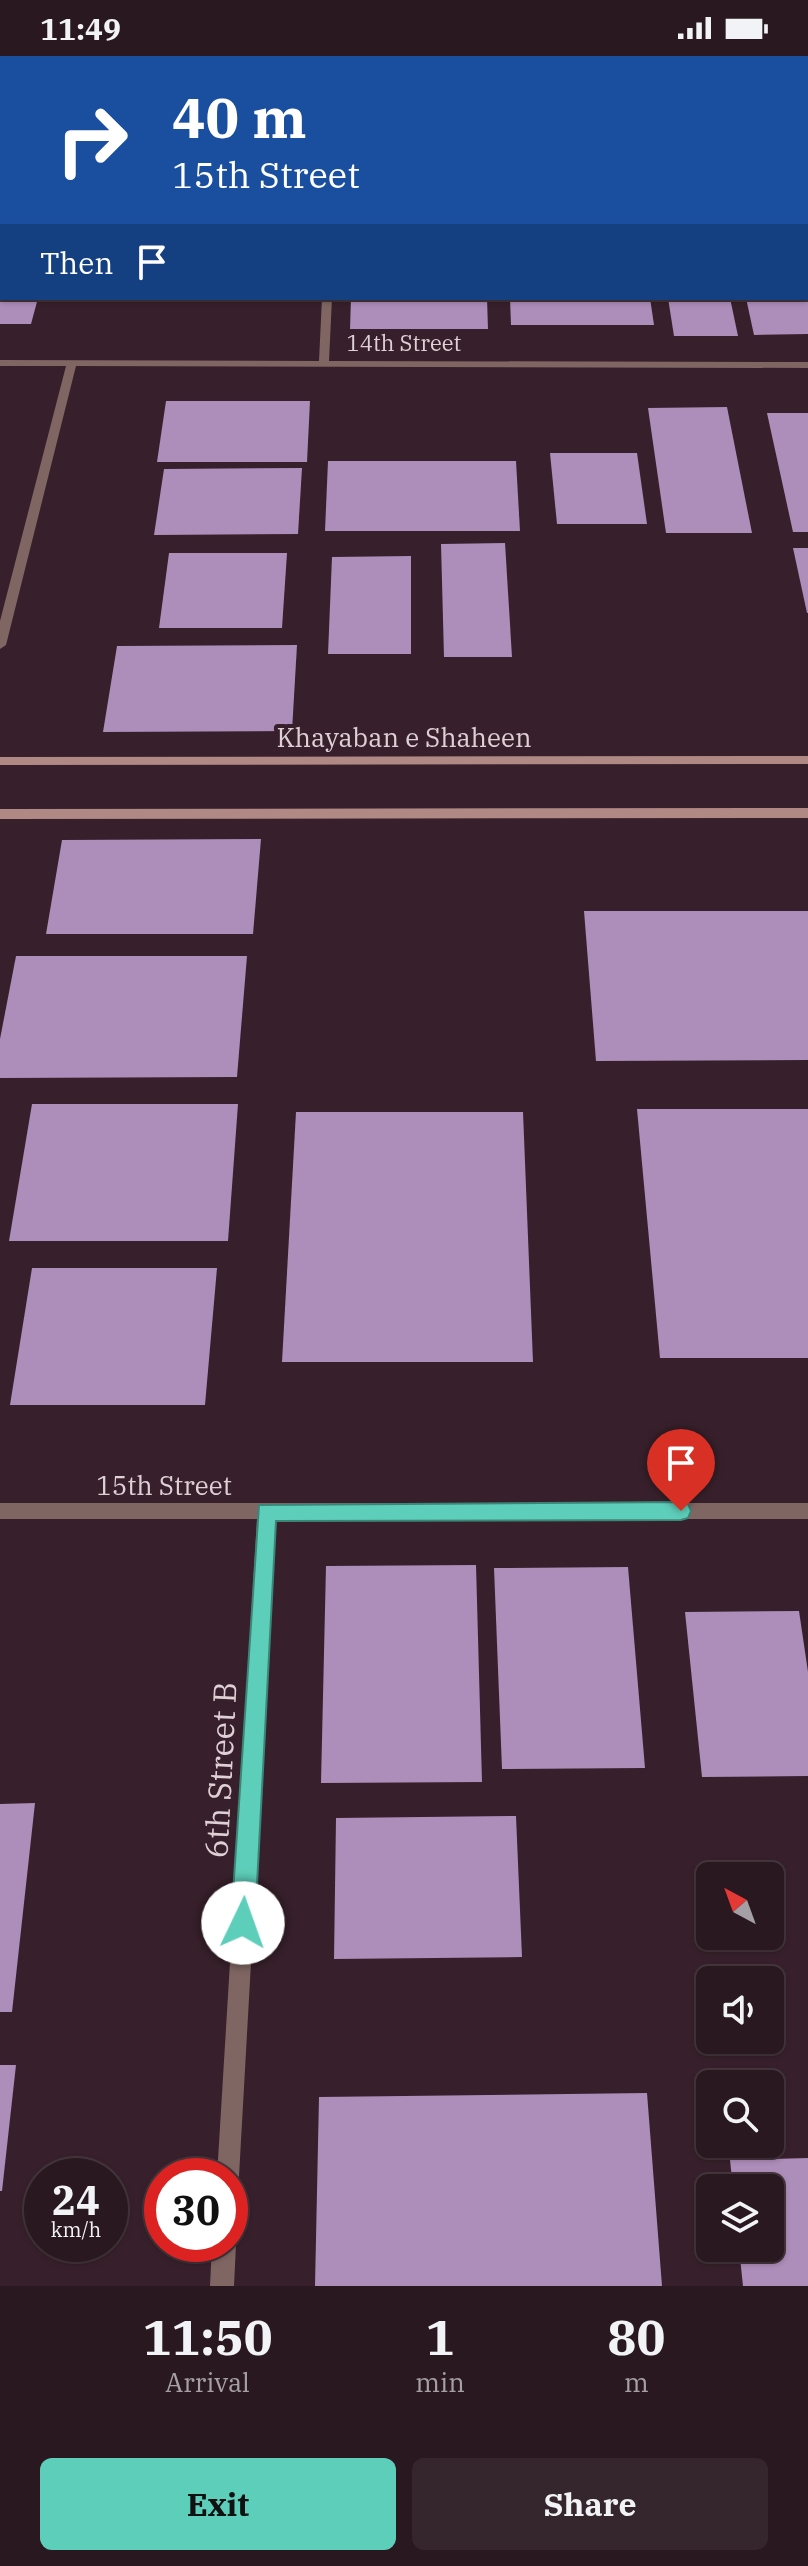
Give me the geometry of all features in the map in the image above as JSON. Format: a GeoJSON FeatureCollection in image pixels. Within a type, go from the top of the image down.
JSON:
{"type":"FeatureCollection","features":[{"type":"Feature","properties":{"kind":"main road","name":"Khayaban e Shaheen"},"geometry":{"type":"LineString","coordinates":[[0,761],[808,760]]}},
{"type":"Feature","properties":{"kind":"main road"},"geometry":{"type":"LineString","coordinates":[[0,814],[808,813]]}},
{"type":"Feature","properties":{"kind":"street"},"geometry":{"type":"LineString","coordinates":[[324,362],[327,300]]}},
{"type":"Feature","properties":{"kind":"street","name":"14th Street"},"geometry":{"type":"LineString","coordinates":[[0,363],[808,365]]}},
{"type":"Feature","properties":{"kind":"street"},"geometry":{"type":"LineString","coordinates":[[0,645],[72,363]]}},
{"type":"Feature","properties":{"kind":"street","name":"15th Street"},"geometry":{"type":"LineString","coordinates":[[0,1511],[808,1511]]}},
{"type":"Feature","properties":{"kind":"street","name":"6th Street B"},"geometry":{"type":"LineString","coordinates":[[229,2158],[267,1512]]}},
{"type":"Feature","properties":{"kind":"street"},"geometry":{"type":"LineString","coordinates":[[222,2286],[223,2262]]}},
{"type":"Feature","properties":{"kind":"building"},"geometry":{"type":"Polygon","coordinates":[[[0,300],[37,300],[31,324],[0,324],[0,300]]]}},
{"type":"Feature","properties":{"kind":"building"},"geometry":{"type":"Polygon","coordinates":[[[351,300],[487,300],[488,329],[350,329],[351,300]]]}},
{"type":"Feature","properties":{"kind":"building"},"geometry":{"type":"Polygon","coordinates":[[[510,300],[650,300],[654,325],[511,325],[510,300]]]}},
{"type":"Feature","properties":{"kind":"building"},"geometry":{"type":"Polygon","coordinates":[[[668,300],[730,300],[738,336],[674,336],[668,300]]]}},
{"type":"Feature","properties":{"kind":"building"},"geometry":{"type":"Polygon","coordinates":[[[746,300],[808,300],[808,334],[754,335],[746,300]]]}},
{"type":"Feature","properties":{"kind":"building"},"geometry":{"type":"Polygon","coordinates":[[[166,401],[310,401],[307,462],[157,462],[166,401]]]}},
{"type":"Feature","properties":{"kind":"building"},"geometry":{"type":"Polygon","coordinates":[[[727,407],[752,533],[666,533],[648,408],[727,407]]]}},
{"type":"Feature","properties":{"kind":"building"},"geometry":{"type":"Polygon","coordinates":[[[767,413],[808,413],[808,532],[793,532],[767,413]]]}},
{"type":"Feature","properties":{"kind":"building"},"geometry":{"type":"Polygon","coordinates":[[[550,453],[637,453],[647,524],[557,524],[550,453]]]}},
{"type":"Feature","properties":{"kind":"building"},"geometry":{"type":"Polygon","coordinates":[[[328,461],[516,461],[520,531],[325,531],[328,461]]]}},
{"type":"Feature","properties":{"kind":"building"},"geometry":{"type":"Polygon","coordinates":[[[302,468],[298,534],[154,535],[164,469],[302,468]]]}},
{"type":"Feature","properties":{"kind":"building"},"geometry":{"type":"Polygon","coordinates":[[[505,543],[512,657],[444,657],[441,544],[505,543]]]}},
{"type":"Feature","properties":{"kind":"building"},"geometry":{"type":"Polygon","coordinates":[[[793,548],[808,548],[808,613],[807,613],[793,548]]]}},
{"type":"Feature","properties":{"kind":"building"},"geometry":{"type":"Polygon","coordinates":[[[169,553],[287,553],[282,628],[159,628],[169,553]]]}},
{"type":"Feature","properties":{"kind":"building"},"geometry":{"type":"Polygon","coordinates":[[[411,556],[411,654],[328,654],[332,557],[411,556]]]}},
{"type":"Feature","properties":{"kind":"building"},"geometry":{"type":"Polygon","coordinates":[[[297,645],[292,731],[103,732],[117,646],[297,645]]]}},
{"type":"Feature","properties":{"kind":"building"},"geometry":{"type":"Polygon","coordinates":[[[261,839],[253,934],[46,934],[62,840],[261,839]]]}},
{"type":"Feature","properties":{"kind":"building"},"geometry":{"type":"Polygon","coordinates":[[[584,911],[808,911],[808,1060],[596,1061],[584,911]]]}},
{"type":"Feature","properties":{"kind":"building"},"geometry":{"type":"Polygon","coordinates":[[[16,956],[247,956],[237,1077],[0,1078],[0,1039],[16,956]]]}},
{"type":"Feature","properties":{"kind":"building"},"geometry":{"type":"Polygon","coordinates":[[[32,1104],[238,1104],[228,1241],[9,1241],[32,1104]]]}},
{"type":"Feature","properties":{"kind":"building"},"geometry":{"type":"Polygon","coordinates":[[[637,1109],[808,1109],[808,1358],[660,1358],[637,1109]]]}},
{"type":"Feature","properties":{"kind":"building"},"geometry":{"type":"Polygon","coordinates":[[[296,1112],[523,1112],[533,1362],[282,1362],[296,1112]]]}},
{"type":"Feature","properties":{"kind":"building"},"geometry":{"type":"Polygon","coordinates":[[[32,1268],[217,1268],[205,1405],[10,1405],[32,1268]]]}},
{"type":"Feature","properties":{"kind":"building"},"geometry":{"type":"Polygon","coordinates":[[[476,1565],[482,1782],[321,1783],[326,1566],[476,1565]]]}},
{"type":"Feature","properties":{"kind":"building"},"geometry":{"type":"Polygon","coordinates":[[[628,1567],[645,1768],[502,1769],[494,1568],[628,1567]]]}},
{"type":"Feature","properties":{"kind":"building"},"geometry":{"type":"Polygon","coordinates":[[[799,1611],[808,1672],[808,1776],[702,1777],[685,1612],[799,1611]]]}},
{"type":"Feature","properties":{"kind":"building"},"geometry":{"type":"Polygon","coordinates":[[[35,1803],[12,2012],[0,2012],[0,1804],[35,1803]]]}},
{"type":"Feature","properties":{"kind":"building"},"geometry":{"type":"Polygon","coordinates":[[[516,1816],[522,1957],[334,1959],[336,1818],[516,1816]]]}},
{"type":"Feature","properties":{"kind":"building"},"geometry":{"type":"Polygon","coordinates":[[[0,2065],[16,2065],[2,2191],[0,2191],[0,2065]]]}},
{"type":"Feature","properties":{"kind":"building"},"geometry":{"type":"Polygon","coordinates":[[[647,2093],[662,2286],[315,2286],[319,2097],[647,2093]]]}},
{"type":"Feature","properties":{"kind":"building"},"geometry":{"type":"Polygon","coordinates":[[[808,2158],[808,2286],[743,2286],[740,2262],[784,2262],[784,2174],[732,2174],[730,2160],[808,2158]]]}},
{"type":"Feature","properties":{"kind":"route"},"geometry":{"type":"LineString","coordinates":[[243,1923],[267,1512],[681,1511]]}}]}
